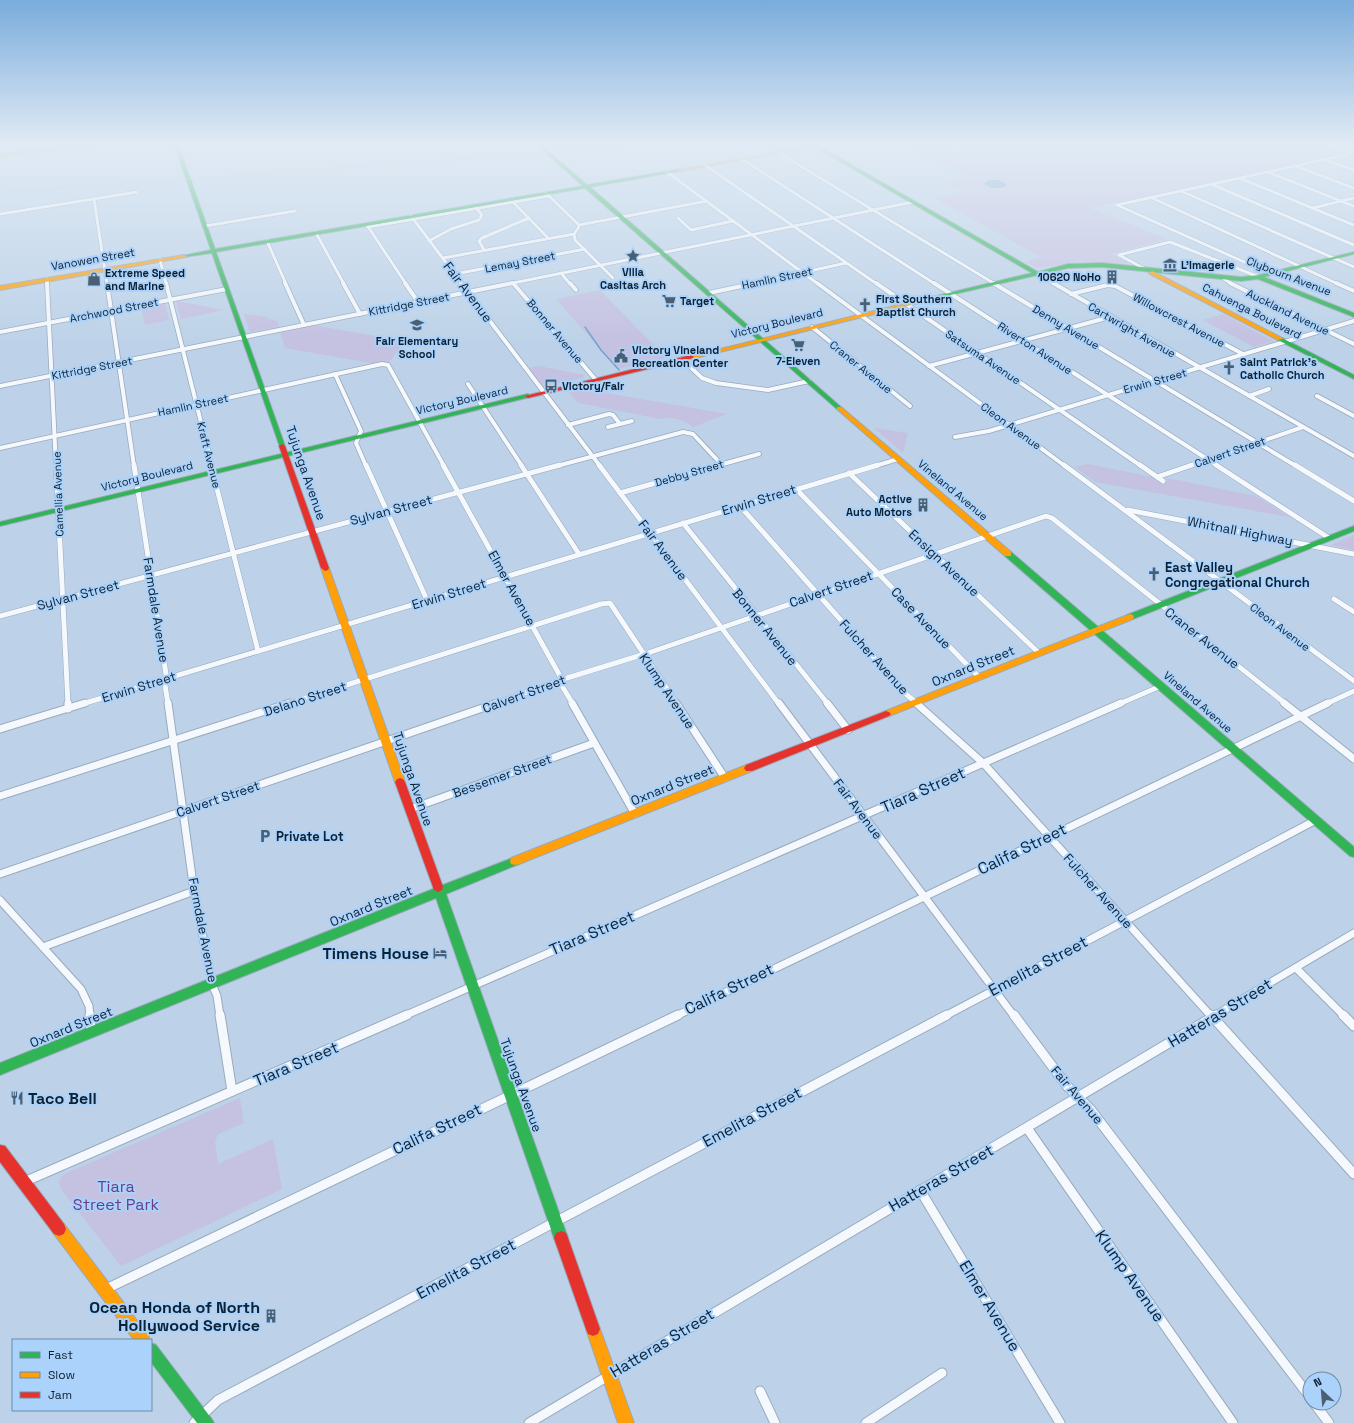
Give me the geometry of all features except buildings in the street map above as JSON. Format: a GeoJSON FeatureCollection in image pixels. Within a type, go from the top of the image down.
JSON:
{"type":"FeatureCollection","features":[{"type":"Feature","properties":{"kind":"main road","name":"Tujunga Avenue"},"geometry":{"type":"LineString","coordinates":[[199,210],[626,1423]]}},
{"type":"Feature","properties":{"kind":"main road","name":"Vanowen Street"},"geometry":{"type":"LineString","coordinates":[[0,288],[214,250],[455,210]]}},
{"type":"Feature","properties":{"kind":"main road","name":"Vineland Avenue"},"geometry":{"type":"LineString","coordinates":[[615,210],[898,459],[1354,853]]}},
{"type":"Feature","properties":{"kind":"main road"},"geometry":{"type":"LineString","coordinates":[[928,210],[1036,273]]}},
{"type":"Feature","properties":{"kind":"main road","name":"Victory Boulevard"},"geometry":{"type":"LineString","coordinates":[[0,524],[1036,273],[1083,264],[1145,269],[1162,274],[1241,279],[1259,277],[1354,253]]}},
{"type":"Feature","properties":{"kind":"main road","name":"Cahuenga Boulevard"},"geometry":{"type":"LineString","coordinates":[[1162,274],[1285,342],[1354,377]]}},
{"type":"Feature","properties":{"kind":"main road","name":"Clybourn Avenue"},"geometry":{"type":"LineString","coordinates":[[1259,277],[1354,315]]}},
{"type":"Feature","properties":{"kind":"main road","name":"Oxnard Street"},"geometry":{"type":"LineString","coordinates":[[0,1069],[438,892],[1354,528]]}},
{"type":"Feature","properties":{"kind":"main road"},"geometry":{"type":"LineString","coordinates":[[0,1151],[142,1339]]}},
{"type":"Feature","properties":{"kind":"main road"},"geometry":{"type":"LineString","coordinates":[[152,1351],[200,1421]]}},
{"type":"Feature","properties":{"kind":"street"},"geometry":{"type":"LineString","coordinates":[[0,214],[23,210]]}},
{"type":"Feature","properties":{"kind":"street","name":"Farmdale Avenue"},"geometry":{"type":"LineString","coordinates":[[96,210],[151,575],[194,891],[212,984],[217,996],[232,1091]]}},
{"type":"Feature","properties":{"kind":"street","name":"Vanowen Street"},"geometry":{"type":"LineString","coordinates":[[412,218],[461,210]]}},
{"type":"Feature","properties":{"kind":"street"},"geometry":{"type":"LineString","coordinates":[[430,241],[451,229],[479,220],[482,216],[478,210]]}},
{"type":"Feature","properties":{"kind":"street"},"geometry":{"type":"LineString","coordinates":[[521,210],[548,238]]}},
{"type":"Feature","properties":{"kind":"street"},"geometry":{"type":"LineString","coordinates":[[564,210],[579,225]]}},
{"type":"Feature","properties":{"kind":"street"},"geometry":{"type":"LineString","coordinates":[[579,225],[660,210]]}},
{"type":"Feature","properties":{"kind":"street","name":"Cleon Avenue"},"geometry":{"type":"LineString","coordinates":[[719,210],[1010,424],[1354,681]]}},
{"type":"Feature","properties":{"kind":"street","name":"Satsuma Avenue"},"geometry":{"type":"LineString","coordinates":[[771,210],[1163,481]]}},
{"type":"Feature","properties":{"kind":"street","name":"Riverton Avenue"},"geometry":{"type":"LineString","coordinates":[[822,210],[1329,538]]}},
{"type":"Feature","properties":{"kind":"street","name":"Kittridge Street"},"geometry":{"type":"LineString","coordinates":[[0,386],[871,210]]}},
{"type":"Feature","properties":{"kind":"street","name":"Denny Avenue"},"geometry":{"type":"LineString","coordinates":[[874,210],[1354,502]]}},
{"type":"Feature","properties":{"kind":"street"},"geometry":{"type":"LineString","coordinates":[[1129,210],[1272,274]]}},
{"type":"Feature","properties":{"kind":"street"},"geometry":{"type":"LineString","coordinates":[[1179,210],[1354,291]]}},
{"type":"Feature","properties":{"kind":"street"},"geometry":{"type":"LineString","coordinates":[[1225,210],[1354,267]]}},
{"type":"Feature","properties":{"kind":"street"},"geometry":{"type":"LineString","coordinates":[[1273,210],[1354,245]]}},
{"type":"Feature","properties":{"kind":"street"},"geometry":{"type":"LineString","coordinates":[[1319,210],[1354,225]]}},
{"type":"Feature","properties":{"kind":"street"},"geometry":{"type":"LineString","coordinates":[[205,226],[295,211]]}},
{"type":"Feature","properties":{"kind":"street","name":"Fair Avenue"},"geometry":{"type":"LineString","coordinates":[[412,218],[1067,1086],[1091,1110],[1302,1387]]}},
{"type":"Feature","properties":{"kind":"street"},"geometry":{"type":"LineString","coordinates":[[484,250],[479,241],[482,238],[529,218]]}},
{"type":"Feature","properties":{"kind":"street"},"geometry":{"type":"LineString","coordinates":[[678,218],[691,230],[733,221]]}},
{"type":"Feature","properties":{"kind":"street"},"geometry":{"type":"LineString","coordinates":[[579,225],[574,234],[575,240],[613,278]]}},
{"type":"Feature","properties":{"kind":"street"},"geometry":{"type":"LineString","coordinates":[[367,226],[418,302]]}},
{"type":"Feature","properties":{"kind":"street"},"geometry":{"type":"LineString","coordinates":[[316,233],[360,314]]}},
{"type":"Feature","properties":{"kind":"street"},"geometry":{"type":"LineString","coordinates":[[442,258],[574,234]]}},
{"type":"Feature","properties":{"kind":"street"},"geometry":{"type":"LineString","coordinates":[[267,241],[304,325]]}},
{"type":"Feature","properties":{"kind":"street","name":"Clybourn Avenue"},"geometry":{"type":"LineString","coordinates":[[1145,269],[1118,255],[1170,242],[1259,277]]}},
{"type":"Feature","properties":{"kind":"street","name":"Lemay Street"},"geometry":{"type":"LineString","coordinates":[[455,274],[584,249]]}},
{"type":"Feature","properties":{"kind":"street","name":"Kraft Avenue"},"geometry":{"type":"LineString","coordinates":[[160,260],[258,651]]}},
{"type":"Feature","properties":{"kind":"street","name":"Hamlin Street"},"geometry":{"type":"LineString","coordinates":[[709,293],[846,263]]}},
{"type":"Feature","properties":{"kind":"street"},"geometry":{"type":"LineString","coordinates":[[561,273],[576,290]]}},
{"type":"Feature","properties":{"kind":"street","name":"Cartwright Avenue"},"geometry":{"type":"LineString","coordinates":[[1036,273],[1110,317],[1354,456]]}},
{"type":"Feature","properties":{"kind":"street","name":"Camellia Avenue"},"geometry":{"type":"LineString","coordinates":[[47,279],[56,436],[58,510],[68,709]]}},
{"type":"Feature","properties":{"kind":"street","name":"Auckland Avenue"},"geometry":{"type":"LineString","coordinates":[[1224,279],[1354,344]]}},
{"type":"Feature","properties":{"kind":"street","name":"Bonner Avenue"},"geometry":{"type":"LineString","coordinates":[[513,283],[596,380]]}},
{"type":"Feature","properties":{"kind":"street","name":"Willowcrest Avenue"},"geometry":{"type":"LineString","coordinates":[[1071,294],[1108,285],[1115,286],[1243,354]]}},
{"type":"Feature","properties":{"kind":"street","name":"Archwood Street"},"geometry":{"type":"LineString","coordinates":[[0,332],[228,289]]}},
{"type":"Feature","properties":{"kind":"street"},"geometry":{"type":"LineString","coordinates":[[929,366],[1110,317]]}},
{"type":"Feature","properties":{"kind":"street","name":"Erwin Street"},"geometry":{"type":"LineString","coordinates":[[955,437],[989,431],[1354,321]]}},
{"type":"Feature","properties":{"kind":"street","name":"Craner Avenue"},"geometry":{"type":"LineString","coordinates":[[812,327],[910,406]]}},
{"type":"Feature","properties":{"kind":"street"},"geometry":{"type":"LineString","coordinates":[[682,359],[702,378],[716,383],[739,387],[768,390],[810,381]]}},
{"type":"Feature","properties":{"kind":"street","name":"Hamlin Street"},"geometry":{"type":"LineString","coordinates":[[0,448],[196,404],[386,364]]}},
{"type":"Feature","properties":{"kind":"street","name":"Elmer Avenue"},"geometry":{"type":"LineString","coordinates":[[386,364],[459,492],[594,743],[636,814]]}},
{"type":"Feature","properties":{"kind":"street"},"geometry":{"type":"LineString","coordinates":[[335,374],[361,431],[356,443],[426,600]]}},
{"type":"Feature","properties":{"kind":"street"},"geometry":{"type":"LineString","coordinates":[[468,384],[578,554]]}},
{"type":"Feature","properties":{"kind":"street"},"geometry":{"type":"LineString","coordinates":[[1249,396],[1269,389]]}},
{"type":"Feature","properties":{"kind":"street"},"geometry":{"type":"LineString","coordinates":[[1317,396],[1354,416]]}},
{"type":"Feature","properties":{"kind":"street"},"geometry":{"type":"LineString","coordinates":[[568,425],[609,414],[613,415],[620,424]]}},
{"type":"Feature","properties":{"kind":"street"},"geometry":{"type":"LineString","coordinates":[[608,427],[632,421]]}},
{"type":"Feature","properties":{"kind":"street","name":"Calvert Street"},"geometry":{"type":"LineString","coordinates":[[1158,477],[1303,427]]}},
{"type":"Feature","properties":{"kind":"street","name":"Sylvan Street"},"geometry":{"type":"LineString","coordinates":[[0,616],[592,456],[689,432],[693,434],[721,464]]}},
{"type":"Feature","properties":{"kind":"street","name":"Debby Street"},"geometry":{"type":"LineString","coordinates":[[620,493],[759,454]]}},
{"type":"Feature","properties":{"kind":"street","name":"Erwin Street"},"geometry":{"type":"LineString","coordinates":[[0,729],[898,459]]}},
{"type":"Feature","properties":{"kind":"street","name":"Ensign Avenue"},"geometry":{"type":"LineString","coordinates":[[849,473],[1039,653]]}},
{"type":"Feature","properties":{"kind":"street","name":"Case Avenue"},"geometry":{"type":"LineString","coordinates":[[796,489],[979,677]]}},
{"type":"Feature","properties":{"kind":"street","name":"Fulcher Avenue"},"geometry":{"type":"LineString","coordinates":[[740,506],[916,703],[983,763],[1354,1174]]}},
{"type":"Feature","properties":{"kind":"street","name":"Whitnall Highway"},"geometry":{"type":"LineString","coordinates":[[1125,510],[1354,554]]}},
{"type":"Feature","properties":{"kind":"street","name":"Craner Avenue"},"geometry":{"type":"LineString","coordinates":[[1049,516],[1354,759]]}},
{"type":"Feature","properties":{"kind":"street","name":"Calvert Street"},"geometry":{"type":"LineString","coordinates":[[0,874],[877,573],[1049,516]]}},
{"type":"Feature","properties":{"kind":"street","name":"Bonner Avenue"},"geometry":{"type":"LineString","coordinates":[[683,523],[848,730]]}},
{"type":"Feature","properties":{"kind":"street"},"geometry":{"type":"LineString","coordinates":[[1334,599],[1354,612]]}},
{"type":"Feature","properties":{"kind":"street","name":"Delano Street"},"geometry":{"type":"LineString","coordinates":[[0,796],[601,604],[610,603]]}},
{"type":"Feature","properties":{"kind":"street","name":"Klump Avenue"},"geometry":{"type":"LineString","coordinates":[[610,603],[642,654],[725,778]]}},
{"type":"Feature","properties":{"kind":"street","name":"Tiara Street"},"geometry":{"type":"LineString","coordinates":[[24,1182],[1161,686]]}},
{"type":"Feature","properties":{"kind":"street","name":"Califa Street"},"geometry":{"type":"LineString","coordinates":[[105,1289],[1232,748],[1354,691]]}},
{"type":"Feature","properties":{"kind":"street","name":"Bessemer Street"},"geometry":{"type":"LineString","coordinates":[[410,810],[594,743]]}},
{"type":"Feature","properties":{"kind":"street","name":"Emelita Street"},"geometry":{"type":"LineString","coordinates":[[200,1421],[218,1400],[1316,820]]}},
{"type":"Feature","properties":{"kind":"street"},"geometry":{"type":"LineString","coordinates":[[43,947],[194,891]]}},
{"type":"Feature","properties":{"kind":"street"},"geometry":{"type":"LineString","coordinates":[[0,900],[81,989],[89,1006],[91,1033]]}},
{"type":"Feature","properties":{"kind":"street","name":"Hatteras Street"},"geometry":{"type":"LineString","coordinates":[[529,1423],[1354,933]]}},
{"type":"Feature","properties":{"kind":"street"},"geometry":{"type":"LineString","coordinates":[[1296,968],[1354,1026]]}},
{"type":"Feature","properties":{"kind":"street","name":"Klump Avenue"},"geometry":{"type":"LineString","coordinates":[[1026,1128],[1233,1423]]}},
{"type":"Feature","properties":{"kind":"street","name":"Elmer Avenue"},"geometry":{"type":"LineString","coordinates":[[920,1190],[1060,1423]]}},
{"type":"Feature","properties":{"kind":"street"},"geometry":{"type":"LineString","coordinates":[[866,1423],[942,1373]]}},
{"type":"Feature","properties":{"kind":"street"},"geometry":{"type":"LineString","coordinates":[[760,1391],[775,1423]]}},
{"type":"Feature","properties":{"kind":"street"},"geometry":{"type":"LineString","coordinates":[[1320,1411],[1330,1423]]}},
{"type":"Feature","properties":{"kind":"green space"},"geometry":{"type":"Polygon","coordinates":[[[957,210],[1097,210],[1166,239],[1111,254],[1128,263],[1126,264],[1080,261],[1037,268],[1025,262],[1041,257],[957,210]]]}},
{"type":"Feature","properties":{"kind":"green space"},"geometry":{"type":"Polygon","coordinates":[[[600,290],[666,358],[618,369],[556,299],[600,290]]]}},
{"type":"Feature","properties":{"kind":"green space"},"geometry":{"type":"Polygon","coordinates":[[[177,301],[224,310],[181,319],[177,301]]]}},
{"type":"Feature","properties":{"kind":"green space"},"geometry":{"type":"Polygon","coordinates":[[[165,303],[169,320],[145,325],[141,307],[165,303]]]}},
{"type":"Feature","properties":{"kind":"green space"},"geometry":{"type":"Polygon","coordinates":[[[244,314],[267,317],[268,319],[277,321],[279,327],[250,332],[244,314]]]}},
{"type":"Feature","properties":{"kind":"green space"},"geometry":{"type":"Polygon","coordinates":[[[1223,314],[1274,341],[1254,347],[1203,320],[1223,314]]]}},
{"type":"Feature","properties":{"kind":"green space"},"geometry":{"type":"Polygon","coordinates":[[[313,325],[405,341],[389,362],[370,363],[285,348],[280,332],[313,325]]]}},
{"type":"Feature","properties":{"kind":"green space"},"geometry":{"type":"Polygon","coordinates":[[[539,366],[585,375],[583,378],[546,386],[541,385],[529,368],[539,366]]]}},
{"type":"Feature","properties":{"kind":"green space"},"geometry":{"type":"Polygon","coordinates":[[[584,389],[727,414],[693,427],[686,422],[674,418],[661,419],[578,403],[569,393],[584,389]]]}},
{"type":"Feature","properties":{"kind":"green space"},"geometry":{"type":"Polygon","coordinates":[[[874,428],[908,433],[903,453],[874,428]]]}},
{"type":"Feature","properties":{"kind":"green space"},"geometry":{"type":"Polygon","coordinates":[[[1088,464],[1153,477],[1162,483],[1167,481],[1167,478],[1256,496],[1289,517],[1095,482],[1075,467],[1088,464]]]}},
{"type":"Feature","properties":{"kind":"green space"},"geometry":{"type":"Polygon","coordinates":[[[1354,535],[1354,550],[1331,545],[1354,535]]]}},
{"type":"Feature","properties":{"kind":"green space","name":"Tiara Street Park"},"geometry":{"type":"Polygon","coordinates":[[[240,1098],[244,1123],[218,1134],[215,1142],[218,1164],[273,1139],[282,1189],[121,1266],[60,1188],[59,1181],[64,1174],[240,1098]]]}},
{"type":"Feature","properties":{"kind":"waterway"},"geometry":{"type":"LineString","coordinates":[[585,327],[601,350],[619,370]]}},
{"type":"Feature","properties":{"kind":"traffic: fast"},"geometry":{"type":"LineString","coordinates":[[199,210],[282,446]]}},
{"type":"Feature","properties":{"kind":"traffic: fast"},"geometry":{"type":"LineString","coordinates":[[184,256],[447,210]]}},
{"type":"Feature","properties":{"kind":"traffic: fast"},"geometry":{"type":"LineString","coordinates":[[614,210],[839,408]]}},
{"type":"Feature","properties":{"kind":"traffic: fast"},"geometry":{"type":"LineString","coordinates":[[928,210],[1036,273]]}},
{"type":"Feature","properties":{"kind":"traffic: fast"},"geometry":{"type":"LineString","coordinates":[[926,300],[1068,266],[1102,265],[1241,279],[1259,277],[1354,253]]}},
{"type":"Feature","properties":{"kind":"traffic: fast"},"geometry":{"type":"LineString","coordinates":[[1259,277],[1354,315]]}},
{"type":"Feature","properties":{"kind":"traffic: fast"},"geometry":{"type":"LineString","coordinates":[[1280,339],[1354,377]]}},
{"type":"Feature","properties":{"kind":"traffic: fast"},"geometry":{"type":"LineString","coordinates":[[0,524],[528,396]]}},
{"type":"Feature","properties":{"kind":"traffic: fast"},"geometry":{"type":"LineString","coordinates":[[1130,617],[1354,528]]}},
{"type":"Feature","properties":{"kind":"traffic: fast"},"geometry":{"type":"LineString","coordinates":[[1008,554],[1354,853]]}},
{"type":"Feature","properties":{"kind":"traffic: fast"},"geometry":{"type":"LineString","coordinates":[[0,1069],[515,861]]}},
{"type":"Feature","properties":{"kind":"traffic: fast"},"geometry":{"type":"LineString","coordinates":[[438,887],[561,1238]]}},
{"type":"Feature","properties":{"kind":"traffic: fast"},"geometry":{"type":"LineString","coordinates":[[152,1351],[206,1423]]}},
{"type":"Feature","properties":{"kind":"traffic: slow"},"geometry":{"type":"LineString","coordinates":[[0,288],[184,256]]}},
{"type":"Feature","properties":{"kind":"traffic: slow"},"geometry":{"type":"LineString","coordinates":[[1152,273],[1280,339]]}},
{"type":"Feature","properties":{"kind":"traffic: slow"},"geometry":{"type":"LineString","coordinates":[[691,357],[926,300]]}},
{"type":"Feature","properties":{"kind":"traffic: slow"},"geometry":{"type":"LineString","coordinates":[[839,408],[1008,554]]}},
{"type":"Feature","properties":{"kind":"traffic: slow"},"geometry":{"type":"LineString","coordinates":[[325,568],[400,782]]}},
{"type":"Feature","properties":{"kind":"traffic: slow"},"geometry":{"type":"LineString","coordinates":[[886,714],[1130,617]]}},
{"type":"Feature","properties":{"kind":"traffic: slow"},"geometry":{"type":"LineString","coordinates":[[515,861],[749,768]]}},
{"type":"Feature","properties":{"kind":"traffic: slow"},"geometry":{"type":"LineString","coordinates":[[59,1229],[142,1339]]}},
{"type":"Feature","properties":{"kind":"traffic: slow"},"geometry":{"type":"LineString","coordinates":[[593,1329],[626,1423]]}},
{"type":"Feature","properties":{"kind":"traffic: jam"},"geometry":{"type":"LineString","coordinates":[[528,396],[691,357]]}},
{"type":"Feature","properties":{"kind":"traffic: jam"},"geometry":{"type":"LineString","coordinates":[[282,446],[325,568]]}},
{"type":"Feature","properties":{"kind":"traffic: jam"},"geometry":{"type":"LineString","coordinates":[[749,768],[886,714]]}},
{"type":"Feature","properties":{"kind":"traffic: jam"},"geometry":{"type":"LineString","coordinates":[[400,782],[438,887]]}},
{"type":"Feature","properties":{"kind":"traffic: jam"},"geometry":{"type":"LineString","coordinates":[[0,1151],[59,1229]]}},
{"type":"Feature","properties":{"kind":"traffic: jam"},"geometry":{"type":"LineString","coordinates":[[561,1238],[593,1329]]}},
{"type":"Feature","properties":{"kind":"place","name":"Villa Casitas Arch"},"geometry":{"type":"Point","coordinates":[633,256]}},
{"type":"Feature","properties":{"kind":"place","name":"L'Imagerie"},"geometry":{"type":"Point","coordinates":[1170,265]}},
{"type":"Feature","properties":{"kind":"place","name":"10620 NoHo"},"geometry":{"type":"Point","coordinates":[1112,277]}},
{"type":"Feature","properties":{"kind":"place","name":"Extreme Speed and Marine"},"geometry":{"type":"Point","coordinates":[94,279]}},
{"type":"Feature","properties":{"kind":"place","name":"Target"},"geometry":{"type":"Point","coordinates":[669,301]}},
{"type":"Feature","properties":{"kind":"place","name":"First Southern Baptist Church"},"geometry":{"type":"Point","coordinates":[865,305]}},
{"type":"Feature","properties":{"kind":"place","name":"Fair Elementary School"},"geometry":{"type":"Point","coordinates":[417,325]}},
{"type":"Feature","properties":{"kind":"place","name":"7-Eleven"},"geometry":{"type":"Point","coordinates":[798,345]}},
{"type":"Feature","properties":{"kind":"place","name":"Victory Vineland Recreation Center"},"geometry":{"type":"Point","coordinates":[621,356]}},
{"type":"Feature","properties":{"kind":"place","name":"Saint Patrick's Catholic Church"},"geometry":{"type":"Point","coordinates":[1229,368]}},
{"type":"Feature","properties":{"kind":"place","name":"Victory/Fair"},"geometry":{"type":"Point","coordinates":[551,386]}},
{"type":"Feature","properties":{"kind":"place","name":"Active Auto Motors"},"geometry":{"type":"Point","coordinates":[923,505]}},
{"type":"Feature","properties":{"kind":"place","name":"East Valley Congregational Church"},"geometry":{"type":"Point","coordinates":[1154,574]}},
{"type":"Feature","properties":{"kind":"place","name":"Private Lot"},"geometry":{"type":"Point","coordinates":[265,836]}},
{"type":"Feature","properties":{"kind":"place","name":"Timens House"},"geometry":{"type":"Point","coordinates":[440,953]}},
{"type":"Feature","properties":{"kind":"place","name":"Taco Bell"},"geometry":{"type":"Point","coordinates":[17,1098]}},
{"type":"Feature","properties":{"kind":"place","name":"Ocean Honda of North Hollywood Service"},"geometry":{"type":"Point","coordinates":[271,1316]}}]}
